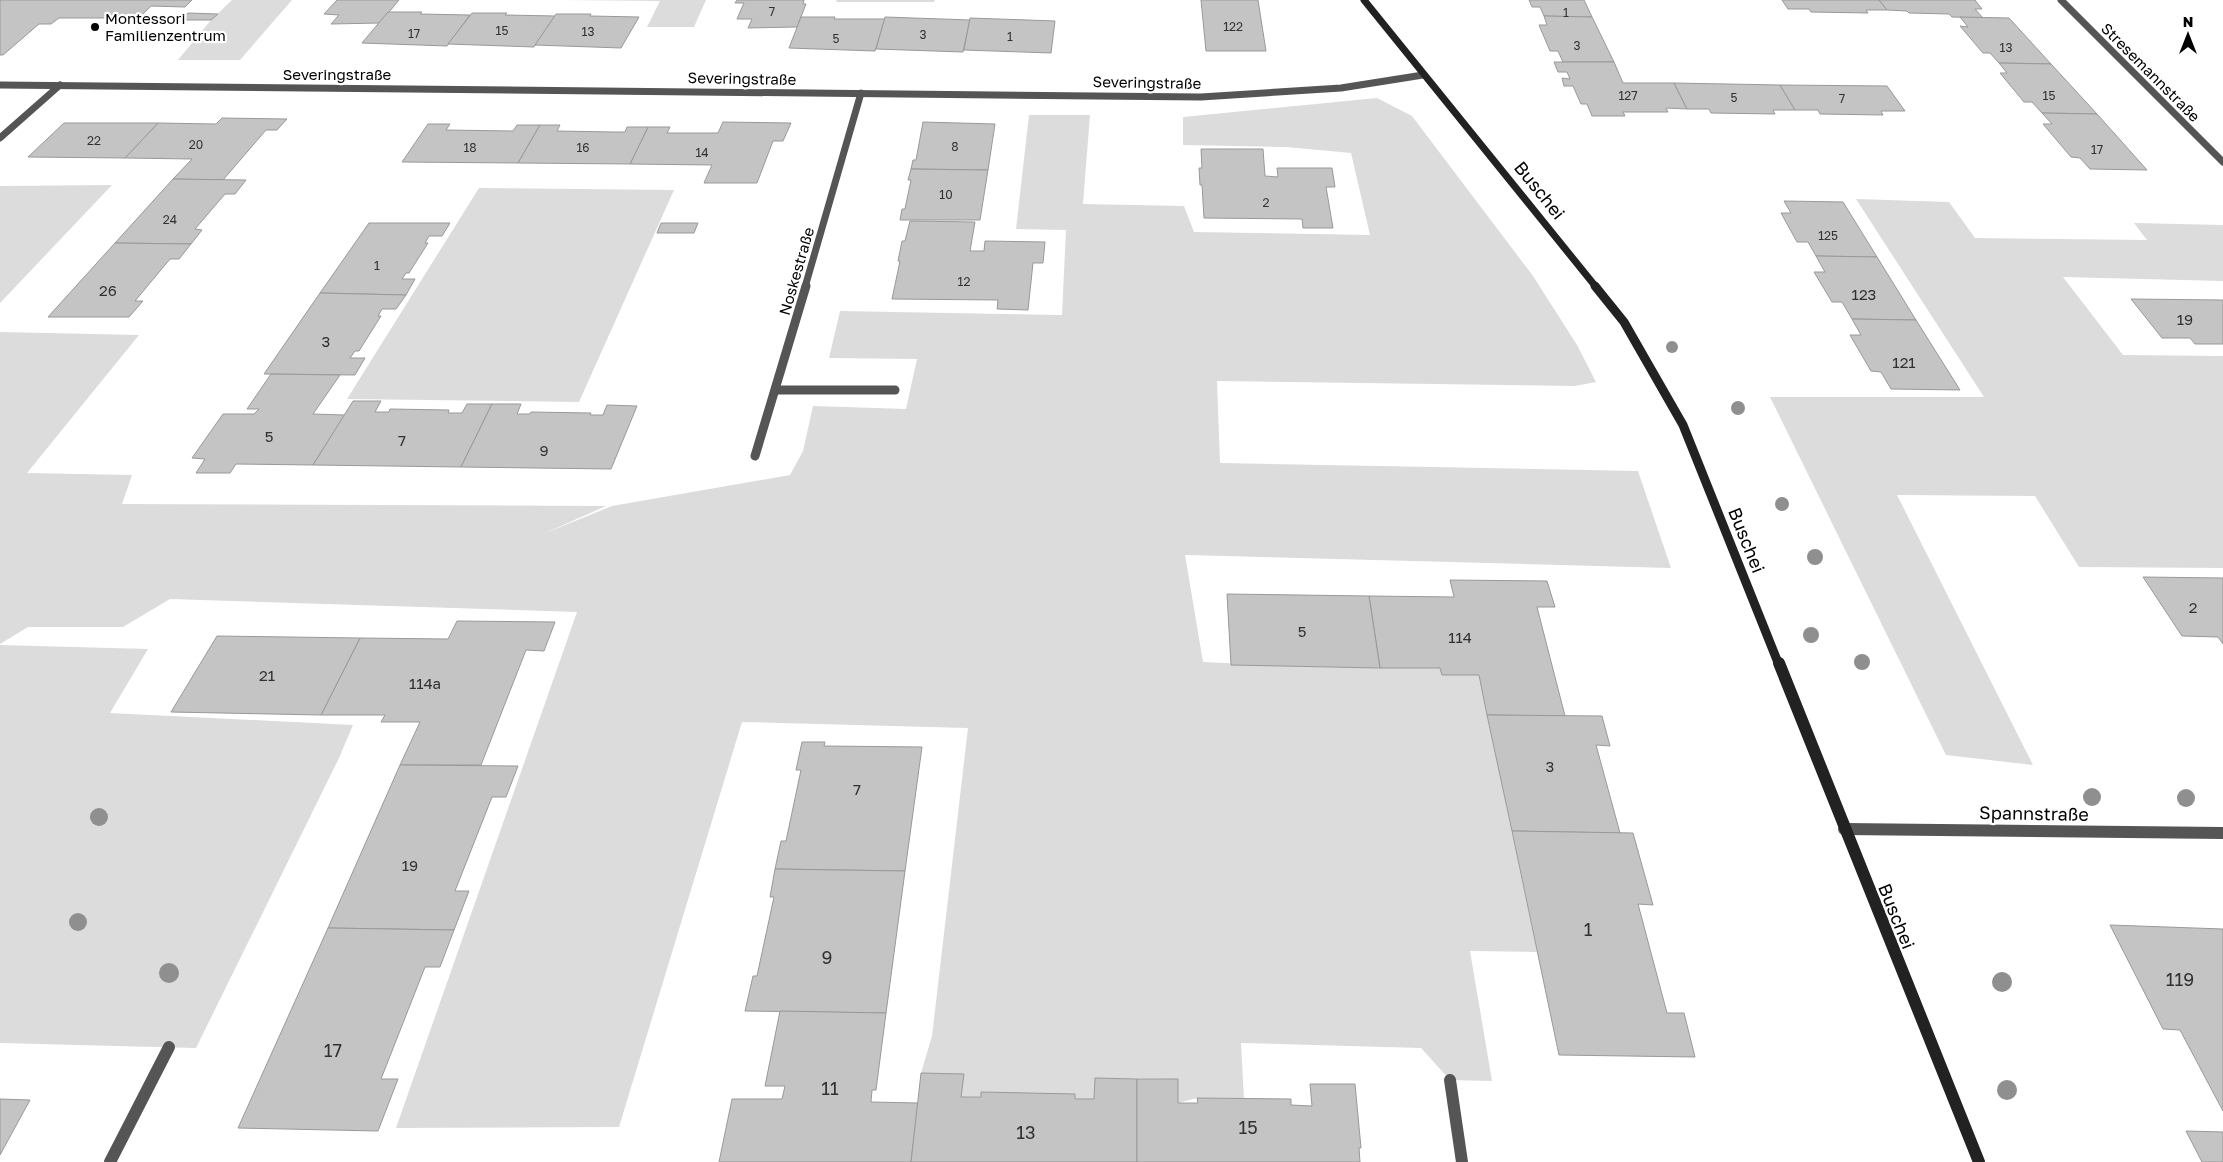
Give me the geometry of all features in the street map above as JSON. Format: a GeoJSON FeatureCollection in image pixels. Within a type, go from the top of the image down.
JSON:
{"type":"FeatureCollection","features":[{"type":"Feature","properties":{"kind":"street","name":"Buschei"},"geometry":{"type":"LineString","coordinates":[[1364,0],[1423,75],[1497,162],[1624,322],[1683,425],[1979,1162]]}},
{"type":"Feature","properties":{"kind":"street","name":"Stresemannstraße"},"geometry":{"type":"LineString","coordinates":[[2061,0],[2223,162]]}},
{"type":"Feature","properties":{"kind":"street","name":"Severingstraße"},"geometry":{"type":"LineString","coordinates":[[0,85],[1201,97],[1257,95],[1392,81],[1423,75]]}},
{"type":"Feature","properties":{"kind":"street"},"geometry":{"type":"LineString","coordinates":[[0,138],[60,85]]}},
{"type":"Feature","properties":{"kind":"street","name":"Noskestraße"},"geometry":{"type":"LineString","coordinates":[[755,456],[776,390],[861,93]]}},
{"type":"Feature","properties":{"kind":"street"},"geometry":{"type":"LineString","coordinates":[[776,390],[895,390]]}},
{"type":"Feature","properties":{"kind":"street","name":"Spannstraße"},"geometry":{"type":"LineString","coordinates":[[1844,829],[2223,833]]}},
{"type":"Feature","properties":{"kind":"street"},"geometry":{"type":"LineString","coordinates":[[110,1162],[169,1047]]}},
{"type":"Feature","properties":{"kind":"street"},"geometry":{"type":"LineString","coordinates":[[1450,1080],[1462,1162]]}},
{"type":"Feature","properties":{"kind":"shaded area"},"geometry":{"type":"Polygon","coordinates":[[[232,0],[292,0],[240,60],[178,60],[211,20],[232,0]]]}},
{"type":"Feature","properties":{"kind":"shaded area"},"geometry":{"type":"Polygon","coordinates":[[[564,0],[706,0],[694,27],[647,27],[660,1],[564,0]]]}},
{"type":"Feature","properties":{"kind":"shaded area"},"geometry":{"type":"Polygon","coordinates":[[[837,0],[935,0],[934,2],[836,2],[837,0]]]}},
{"type":"Feature","properties":{"kind":"shaded area"},"geometry":{"type":"Polygon","coordinates":[[[1377,98],[1412,116],[1533,276],[1577,345],[1596,382],[1575,386],[1217,381],[1220,463],[1638,471],[1671,568],[1185,555],[1203,662],[1313,667],[1440,668],[1442,675],[1479,675],[1537,952],[1470,951],[1492,1081],[1450,1080],[1421,1048],[1241,1043],[1244,1099],[1197,1098],[1178,1103],[1178,1079],[1095,1078],[1094,1099],[1075,1099],[1075,1094],[961,1097],[963,1074],[921,1073],[932,1036],[968,728],[742,722],[619,1127],[396,1128],[577,612],[170,599],[123,627],[28,627],[0,644],[0,332],[139,335],[27,473],[132,475],[122,504],[606,506],[543,534],[612,506],[790,475],[803,451],[813,406],[906,409],[917,359],[829,358],[840,311],[1062,315],[1066,230],[1016,229],[1029,115],[1090,115],[1083,204],[1184,206],[1194,232],[1370,235],[1351,153],[1286,147],[1183,145],[1183,117],[1377,98]]]}},
{"type":"Feature","properties":{"kind":"shaded area"},"geometry":{"type":"Polygon","coordinates":[[[112,185],[0,303],[0,186],[112,185]]]}},
{"type":"Feature","properties":{"kind":"shaded area"},"geometry":{"type":"Polygon","coordinates":[[[479,188],[674,190],[579,402],[347,399],[479,188]]]}},
{"type":"Feature","properties":{"kind":"shaded area"},"geometry":{"type":"Polygon","coordinates":[[[1856,199],[1949,202],[1975,238],[2147,240],[2134,223],[2223,225],[2223,281],[2063,277],[2123,355],[2223,356],[2223,568],[2079,567],[2035,496],[1897,495],[2033,765],[1946,755],[1770,397],[1984,397],[1856,199]]]}},
{"type":"Feature","properties":{"kind":"shaded area"},"geometry":{"type":"Polygon","coordinates":[[[0,645],[148,649],[110,713],[353,725],[339,758],[196,1048],[0,1043],[0,645]]]}},
{"type":"Feature","properties":{"kind":"building","name":"Montessori Familienzentrum"},"geometry":{"type":"Polygon","coordinates":[[[0,0],[192,0],[185,7],[151,6],[141,16],[59,18],[51,24],[39,24],[3,55],[0,55],[0,0]]]}},
{"type":"Feature","properties":{"kind":"building"},"geometry":{"type":"Polygon","coordinates":[[[337,0],[399,0],[380,23],[331,24],[339,15],[324,14],[337,0]]]}},
{"type":"Feature","properties":{"kind":"building"},"geometry":{"type":"Polygon","coordinates":[[[737,0],[804,0],[803,4],[806,4],[797,27],[748,28],[752,19],[737,19],[744,3],[735,3],[737,0]]]}},
{"type":"Feature","properties":{"kind":"building"},"geometry":{"type":"Polygon","coordinates":[[[1201,0],[1258,0],[1266,51],[1206,51],[1201,0]]]}},
{"type":"Feature","properties":{"kind":"building"},"geometry":{"type":"Polygon","coordinates":[[[1529,0],[1584,0],[1592,17],[1544,16],[1540,7],[1532,7],[1529,0]]]}},
{"type":"Feature","properties":{"kind":"building"},"geometry":{"type":"Polygon","coordinates":[[[1782,0],[1879,0],[1887,10],[1866,10],[1868,13],[1811,12],[1809,9],[1788,9],[1782,0]]]}},
{"type":"Feature","properties":{"kind":"building"},"geometry":{"type":"Polygon","coordinates":[[[1879,0],[1975,0],[1982,9],[1975,9],[1983,18],[1952,17],[1949,14],[1909,13],[1907,11],[1887,10],[1879,0]]]}},
{"type":"Feature","properties":{"kind":"building"},"geometry":{"type":"Polygon","coordinates":[[[388,12],[470,15],[447,46],[362,43],[388,12]]]}},
{"type":"Feature","properties":{"kind":"building"},"geometry":{"type":"Polygon","coordinates":[[[188,13],[218,14],[211,20],[181,20],[188,13]]]}},
{"type":"Feature","properties":{"kind":"building"},"geometry":{"type":"Polygon","coordinates":[[[472,13],[555,16],[534,47],[448,44],[472,13]]]}},
{"type":"Feature","properties":{"kind":"building"},"geometry":{"type":"Polygon","coordinates":[[[556,14],[639,17],[621,48],[535,45],[556,14]]]}},
{"type":"Feature","properties":{"kind":"building"},"geometry":{"type":"Polygon","coordinates":[[[1544,16],[1592,17],[1614,62],[1563,62],[1558,51],[1550,51],[1539,25],[1547,25],[1544,16]]]}},
{"type":"Feature","properties":{"kind":"building"},"geometry":{"type":"Polygon","coordinates":[[[801,17],[885,19],[875,51],[789,48],[801,17]]]}},
{"type":"Feature","properties":{"kind":"building"},"geometry":{"type":"Polygon","coordinates":[[[885,17],[970,20],[963,52],[876,49],[885,17]]]}},
{"type":"Feature","properties":{"kind":"building"},"geometry":{"type":"Polygon","coordinates":[[[1960,17],[2009,18],[2051,64],[1999,63],[1990,53],[1983,53],[1960,26],[1968,27],[1960,17]]]}},
{"type":"Feature","properties":{"kind":"building"},"geometry":{"type":"Polygon","coordinates":[[[970,18],[1055,21],[1051,53],[964,50],[970,18]]]}},
{"type":"Feature","properties":{"kind":"building"},"geometry":{"type":"Polygon","coordinates":[[[1554,62],[1614,62],[1623,83],[1674,83],[1687,109],[1666,108],[1668,112],[1623,112],[1625,116],[1592,116],[1587,104],[1581,104],[1573,86],[1564,86],[1562,78],[1570,79],[1567,72],[1558,72],[1554,62]]]}},
{"type":"Feature","properties":{"kind":"building"},"geometry":{"type":"Polygon","coordinates":[[[1999,63],[2051,64],[2097,114],[2042,113],[2032,102],[2024,102],[2000,73],[2007,73],[1999,63]]]}},
{"type":"Feature","properties":{"kind":"building"},"geometry":{"type":"Polygon","coordinates":[[[1674,83],[1780,85],[1795,110],[1773,110],[1775,114],[1711,113],[1709,109],[1687,109],[1674,83]]]}},
{"type":"Feature","properties":{"kind":"building"},"geometry":{"type":"Polygon","coordinates":[[[1780,85],[1887,86],[1905,111],[1881,111],[1883,115],[1820,114],[1818,110],[1795,110],[1780,85]]]}},
{"type":"Feature","properties":{"kind":"building"},"geometry":{"type":"Polygon","coordinates":[[[2042,113],[2097,114],[2147,170],[2090,169],[2080,158],[2071,157],[2043,124],[2052,124],[2042,113]]]}},
{"type":"Feature","properties":{"kind":"building"},"geometry":{"type":"Polygon","coordinates":[[[222,118],[287,119],[277,130],[266,130],[223,180],[173,179],[192,159],[125,158],[158,123],[216,124],[222,118]]]}},
{"type":"Feature","properties":{"kind":"building"},"geometry":{"type":"Polygon","coordinates":[[[723,122],[791,123],[783,141],[773,141],[757,183],[704,183],[712,165],[630,164],[648,127],[670,127],[667,133],[718,133],[723,122]]]}},
{"type":"Feature","properties":{"kind":"building"},"geometry":{"type":"Polygon","coordinates":[[[923,122],[995,124],[988,170],[911,169],[913,160],[916,160],[923,122]]]}},
{"type":"Feature","properties":{"kind":"building"},"geometry":{"type":"Polygon","coordinates":[[[64,123],[158,123],[125,158],[28,157],[64,123]]]}},
{"type":"Feature","properties":{"kind":"building"},"geometry":{"type":"Polygon","coordinates":[[[428,124],[450,124],[446,130],[513,131],[517,125],[540,125],[518,163],[402,162],[428,124]]]}},
{"type":"Feature","properties":{"kind":"building"},"geometry":{"type":"Polygon","coordinates":[[[540,125],[560,125],[557,131],[625,132],[627,127],[648,127],[630,164],[518,163],[540,125]]]}},
{"type":"Feature","properties":{"kind":"building"},"geometry":{"type":"Polygon","coordinates":[[[1201,149],[1263,149],[1265,176],[1278,177],[1277,168],[1332,168],[1335,187],[1326,187],[1333,228],[1303,228],[1302,219],[1204,218],[1199,168],[1202,168],[1201,149]]]}},
{"type":"Feature","properties":{"kind":"building"},"geometry":{"type":"Polygon","coordinates":[[[911,169],[988,170],[980,220],[900,220],[902,209],[905,209],[911,180],[908,180],[911,169]]]}},
{"type":"Feature","properties":{"kind":"building"},"geometry":{"type":"Polygon","coordinates":[[[173,179],[246,180],[235,194],[225,194],[195,229],[202,230],[191,244],[115,243],[173,179]]]}},
{"type":"Feature","properties":{"kind":"building"},"geometry":{"type":"Polygon","coordinates":[[[1784,201],[1843,202],[1877,257],[1816,256],[1808,242],[1797,242],[1781,213],[1791,213],[1784,201]]]}},
{"type":"Feature","properties":{"kind":"building"},"geometry":{"type":"Polygon","coordinates":[[[910,221],[975,222],[970,251],[984,251],[985,241],[1045,242],[1043,263],[1033,263],[1028,310],[997,309],[998,300],[892,299],[902,241],[905,241],[910,221]]]}},
{"type":"Feature","properties":{"kind":"building"},"geometry":{"type":"Polygon","coordinates":[[[369,223],[450,223],[442,236],[429,236],[425,243],[428,243],[409,273],[406,273],[402,279],[415,279],[406,295],[320,293],[369,223]]]}},
{"type":"Feature","properties":{"kind":"building"},"geometry":{"type":"Polygon","coordinates":[[[661,223],[698,223],[694,233],[657,233],[661,223]]]}},
{"type":"Feature","properties":{"kind":"building"},"geometry":{"type":"Polygon","coordinates":[[[115,243],[191,244],[179,259],[170,259],[135,301],[143,301],[129,317],[48,317],[115,243]]]}},
{"type":"Feature","properties":{"kind":"building"},"geometry":{"type":"Polygon","coordinates":[[[1816,256],[1877,257],[1916,320],[1852,319],[1842,302],[1832,302],[1814,272],[1825,272],[1816,256]]]}},
{"type":"Feature","properties":{"kind":"building"},"geometry":{"type":"Polygon","coordinates":[[[320,293],[406,295],[396,309],[382,309],[378,316],[381,316],[359,351],[355,351],[350,358],[365,358],[355,375],[264,374],[320,293]]]}},
{"type":"Feature","properties":{"kind":"building"},"geometry":{"type":"Polygon","coordinates":[[[2131,299],[2223,300],[2223,344],[2195,344],[2190,338],[2162,338],[2131,299]]]}},
{"type":"Feature","properties":{"kind":"building"},"geometry":{"type":"Polygon","coordinates":[[[1852,319],[1916,320],[1960,390],[1891,389],[1881,372],[1871,371],[1850,335],[1861,335],[1852,319]]]}},
{"type":"Feature","properties":{"kind":"building"},"geometry":{"type":"Polygon","coordinates":[[[271,374],[340,375],[313,414],[345,415],[313,465],[236,464],[230,473],[196,473],[205,459],[192,458],[223,414],[254,414],[259,409],[247,409],[271,374]]]}},
{"type":"Feature","properties":{"kind":"building"},"geometry":{"type":"Polygon","coordinates":[[[353,401],[381,401],[375,412],[389,412],[390,409],[449,410],[448,413],[462,413],[467,404],[492,404],[461,467],[313,465],[353,401]]]}},
{"type":"Feature","properties":{"kind":"building"},"geometry":{"type":"Polygon","coordinates":[[[492,404],[521,404],[517,414],[530,414],[531,412],[603,415],[607,405],[637,406],[611,469],[461,467],[492,404]]]}},
{"type":"Feature","properties":{"kind":"building"},"geometry":{"type":"Polygon","coordinates":[[[2143,577],[2223,578],[2223,644],[2218,637],[2182,636],[2143,577]]]}},
{"type":"Feature","properties":{"kind":"building"},"geometry":{"type":"Polygon","coordinates":[[[1450,580],[1547,581],[1555,607],[1537,607],[1565,716],[1487,715],[1479,675],[1442,675],[1440,668],[1380,668],[1369,596],[1454,597],[1450,580]]]}},
{"type":"Feature","properties":{"kind":"building"},"geometry":{"type":"Polygon","coordinates":[[[1227,594],[1369,596],[1380,668],[1231,665],[1227,594]]]}},
{"type":"Feature","properties":{"kind":"building"},"geometry":{"type":"Polygon","coordinates":[[[457,621],[555,622],[544,651],[526,650],[481,765],[400,765],[420,722],[381,722],[385,715],[321,715],[360,638],[448,639],[457,621]]]}},
{"type":"Feature","properties":{"kind":"building"},"geometry":{"type":"Polygon","coordinates":[[[217,636],[360,638],[321,715],[171,712],[217,636]]]}},
{"type":"Feature","properties":{"kind":"building"},"geometry":{"type":"Polygon","coordinates":[[[1487,715],[1602,716],[1610,746],[1596,745],[1620,833],[1512,831],[1487,715]]]}},
{"type":"Feature","properties":{"kind":"building"},"geometry":{"type":"Polygon","coordinates":[[[802,742],[825,742],[824,746],[922,747],[905,871],[775,869],[781,841],[786,841],[801,770],[796,770],[802,742]]]}},
{"type":"Feature","properties":{"kind":"building"},"geometry":{"type":"Polygon","coordinates":[[[400,765],[518,766],[506,797],[492,797],[455,891],[469,891],[454,930],[328,928],[400,765]]]}},
{"type":"Feature","properties":{"kind":"building"},"geometry":{"type":"Polygon","coordinates":[[[1512,831],[1633,833],[1653,905],[1638,904],[1667,1013],[1684,1013],[1695,1057],[1559,1055],[1512,831]]]}},
{"type":"Feature","properties":{"kind":"building"},"geometry":{"type":"Polygon","coordinates":[[[775,869],[905,871],[886,1013],[745,1011],[753,976],[757,976],[774,897],[770,897],[775,869]]]}},
{"type":"Feature","properties":{"kind":"building"},"geometry":{"type":"Polygon","coordinates":[[[2110,925],[2223,929],[2223,1111],[2180,1030],[2163,1029],[2110,925]]]}},
{"type":"Feature","properties":{"kind":"building"},"geometry":{"type":"Polygon","coordinates":[[[328,928],[454,930],[440,967],[425,967],[381,1079],[398,1079],[378,1131],[238,1128],[328,928]]]}},
{"type":"Feature","properties":{"kind":"building"},"geometry":{"type":"Polygon","coordinates":[[[780,1011],[886,1013],[876,1090],[872,1090],[871,1102],[918,1103],[911,1162],[719,1162],[732,1099],[782,1099],[785,1086],[765,1086],[780,1011]]]}},
{"type":"Feature","properties":{"kind":"building"},"geometry":{"type":"Polygon","coordinates":[[[921,1073],[964,1074],[961,1097],[981,1097],[981,1092],[1075,1094],[1075,1099],[1094,1099],[1095,1078],[1137,1079],[1137,1162],[911,1162],[921,1073]]]}},
{"type":"Feature","properties":{"kind":"building"},"geometry":{"type":"Polygon","coordinates":[[[1137,1079],[1178,1079],[1178,1103],[1198,1103],[1197,1098],[1291,1099],[1291,1105],[1312,1106],[1310,1084],[1355,1084],[1361,1148],[1359,1148],[1360,1162],[1137,1162],[1137,1079]]]}},
{"type":"Feature","properties":{"kind":"building"},"geometry":{"type":"Polygon","coordinates":[[[0,1099],[30,1100],[0,1155],[0,1099]]]}},
{"type":"Feature","properties":{"kind":"building"},"geometry":{"type":"Polygon","coordinates":[[[2186,1131],[2223,1132],[2223,1162],[2202,1162],[2186,1131]]]}},
{"type":"Feature","properties":{"kind":"place","name":"Montessori Familienzentrum"},"geometry":{"type":"Point","coordinates":[95,27]}}]}
